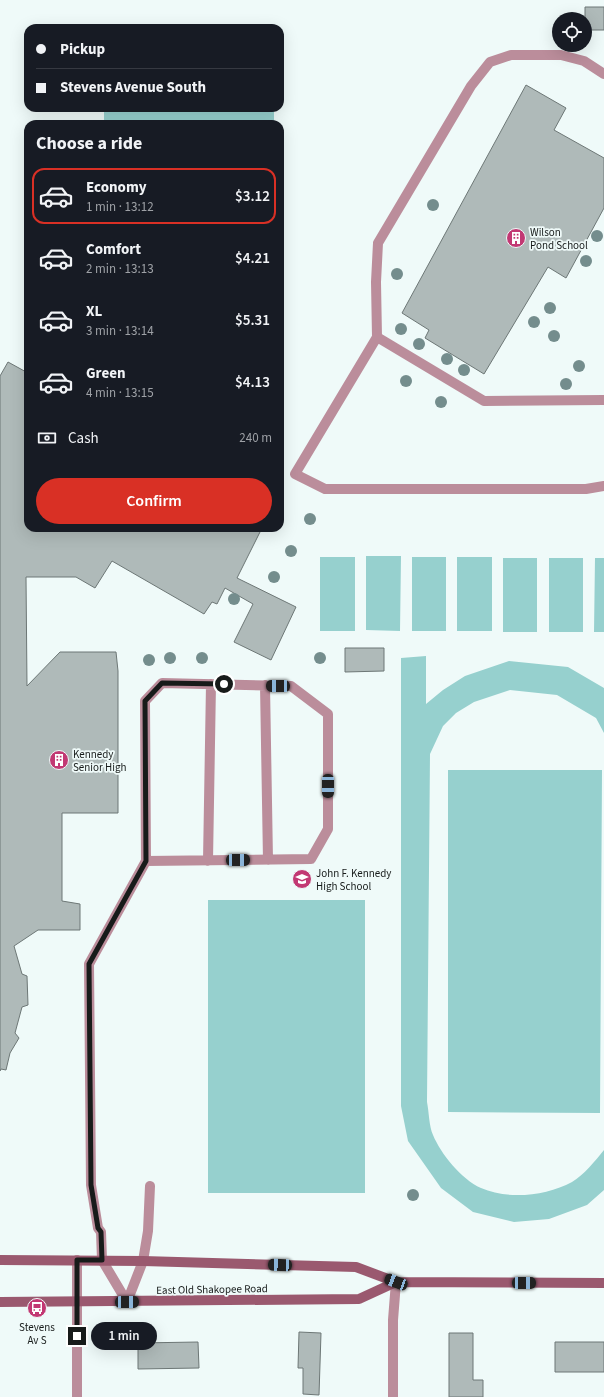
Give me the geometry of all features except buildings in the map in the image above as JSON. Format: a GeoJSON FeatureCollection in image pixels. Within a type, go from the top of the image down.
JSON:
{"type":"FeatureCollection","features":[{"type":"Feature","properties":{"kind":"main road","name":"East Old Shakopee Road"},"geometry":{"type":"LineString","coordinates":[[0,1260],[102,1260],[356,1267],[396,1282],[604,1283]]}},
{"type":"Feature","properties":{"kind":"main road","name":"East Old Shakopee Road"},"geometry":{"type":"LineString","coordinates":[[0,1302],[359,1299],[396,1282]]}},
{"type":"Feature","properties":{"kind":"street"},"geometry":{"type":"LineString","coordinates":[[604,74],[584,62],[561,55],[511,55],[490,62],[471,86],[378,243],[376,282],[377,337],[295,474],[325,489],[586,490],[604,486]]}},
{"type":"Feature","properties":{"kind":"street"},"geometry":{"type":"LineString","coordinates":[[377,337],[484,401],[604,400]]}},
{"type":"Feature","properties":{"kind":"street"},"geometry":{"type":"LineString","coordinates":[[127,1302],[102,1260],[101,1232],[98,1228],[91,1185],[89,964],[146,861],[145,701],[162,683],[291,686],[328,714],[328,829],[311,860],[146,861]]}},
{"type":"Feature","properties":{"kind":"street"},"geometry":{"type":"LineString","coordinates":[[208,860],[211,684]]}},
{"type":"Feature","properties":{"kind":"street"},"geometry":{"type":"LineString","coordinates":[[265,685],[268,860]]}},
{"type":"Feature","properties":{"kind":"street"},"geometry":{"type":"LineString","coordinates":[[127,1302],[143,1261],[148,1231],[150,1186]]}},
{"type":"Feature","properties":{"kind":"street"},"geometry":{"type":"LineString","coordinates":[[77,1260],[77,1397]]}},
{"type":"Feature","properties":{"kind":"street"},"geometry":{"type":"LineString","coordinates":[[393,1397],[393,1320],[396,1282]]}},
{"type":"Feature","properties":{"kind":"shaded area"},"geometry":{"type":"Polygon","coordinates":[[[104,112],[274,112],[274,120],[104,120],[104,112]]]}},
{"type":"Feature","properties":{"kind":"shaded area"},"geometry":{"type":"Polygon","coordinates":[[[366,556],[401,556],[400,631],[366,630],[366,556]]]}},
{"type":"Feature","properties":{"kind":"shaded area"},"geometry":{"type":"Polygon","coordinates":[[[320,557],[355,557],[355,631],[320,631],[320,557]]]}},
{"type":"Feature","properties":{"kind":"shaded area"},"geometry":{"type":"Polygon","coordinates":[[[412,557],[446,557],[446,631],[412,631],[412,557]]]}},
{"type":"Feature","properties":{"kind":"shaded area"},"geometry":{"type":"Polygon","coordinates":[[[457,557],[492,557],[492,631],[457,631],[457,557]]]}},
{"type":"Feature","properties":{"kind":"shaded area"},"geometry":{"type":"Polygon","coordinates":[[[503,558],[537,558],[537,632],[503,632],[503,558]]]}},
{"type":"Feature","properties":{"kind":"shaded area"},"geometry":{"type":"Polygon","coordinates":[[[549,558],[583,558],[583,632],[549,632],[549,558]]]}},
{"type":"Feature","properties":{"kind":"shaded area"},"geometry":{"type":"Polygon","coordinates":[[[595,558],[604,558],[604,632],[594,632],[595,558]]]}},
{"type":"Feature","properties":{"kind":"shaded area"},"geometry":{"type":"Polygon","coordinates":[[[426,656],[426,704],[443,690],[465,676],[509,661],[568,667],[604,688],[604,733],[596,718],[557,695],[510,690],[474,702],[456,713],[443,726],[430,754],[427,1102],[433,1135],[446,1158],[466,1179],[481,1188],[503,1194],[527,1195],[551,1191],[562,1187],[581,1176],[604,1150],[604,1190],[587,1205],[549,1219],[514,1222],[473,1212],[441,1188],[408,1141],[401,1106],[401,658],[426,656]]]}},
{"type":"Feature","properties":{"kind":"shaded area"},"geometry":{"type":"Polygon","coordinates":[[[448,770],[602,770],[600,1113],[448,1112],[448,770]]]}},
{"type":"Feature","properties":{"kind":"shaded area"},"geometry":{"type":"Polygon","coordinates":[[[208,900],[365,900],[365,1193],[208,1193],[208,900]]]}},
{"type":"Feature","properties":{"kind":"place","name":"Wilson Pond School"},"geometry":{"type":"Point","coordinates":[516,238]}},
{"type":"Feature","properties":{"kind":"place","name":"Kennedy Senior High"},"geometry":{"type":"Point","coordinates":[59,760]}},
{"type":"Feature","properties":{"kind":"place","name":"John F. Kennedy High School"},"geometry":{"type":"Point","coordinates":[302,879]}},
{"type":"Feature","properties":{"kind":"place","name":"Stevens Av S"},"geometry":{"type":"Point","coordinates":[37,1308]}},
{"type":"Feature","properties":{"kind":"route"},"geometry":{"type":"LineString","coordinates":[[77,1336],[77,1260],[102,1260],[101,1232],[98,1228],[91,1185],[89,964],[146,861],[145,701],[162,683],[224,684]]}}]}
